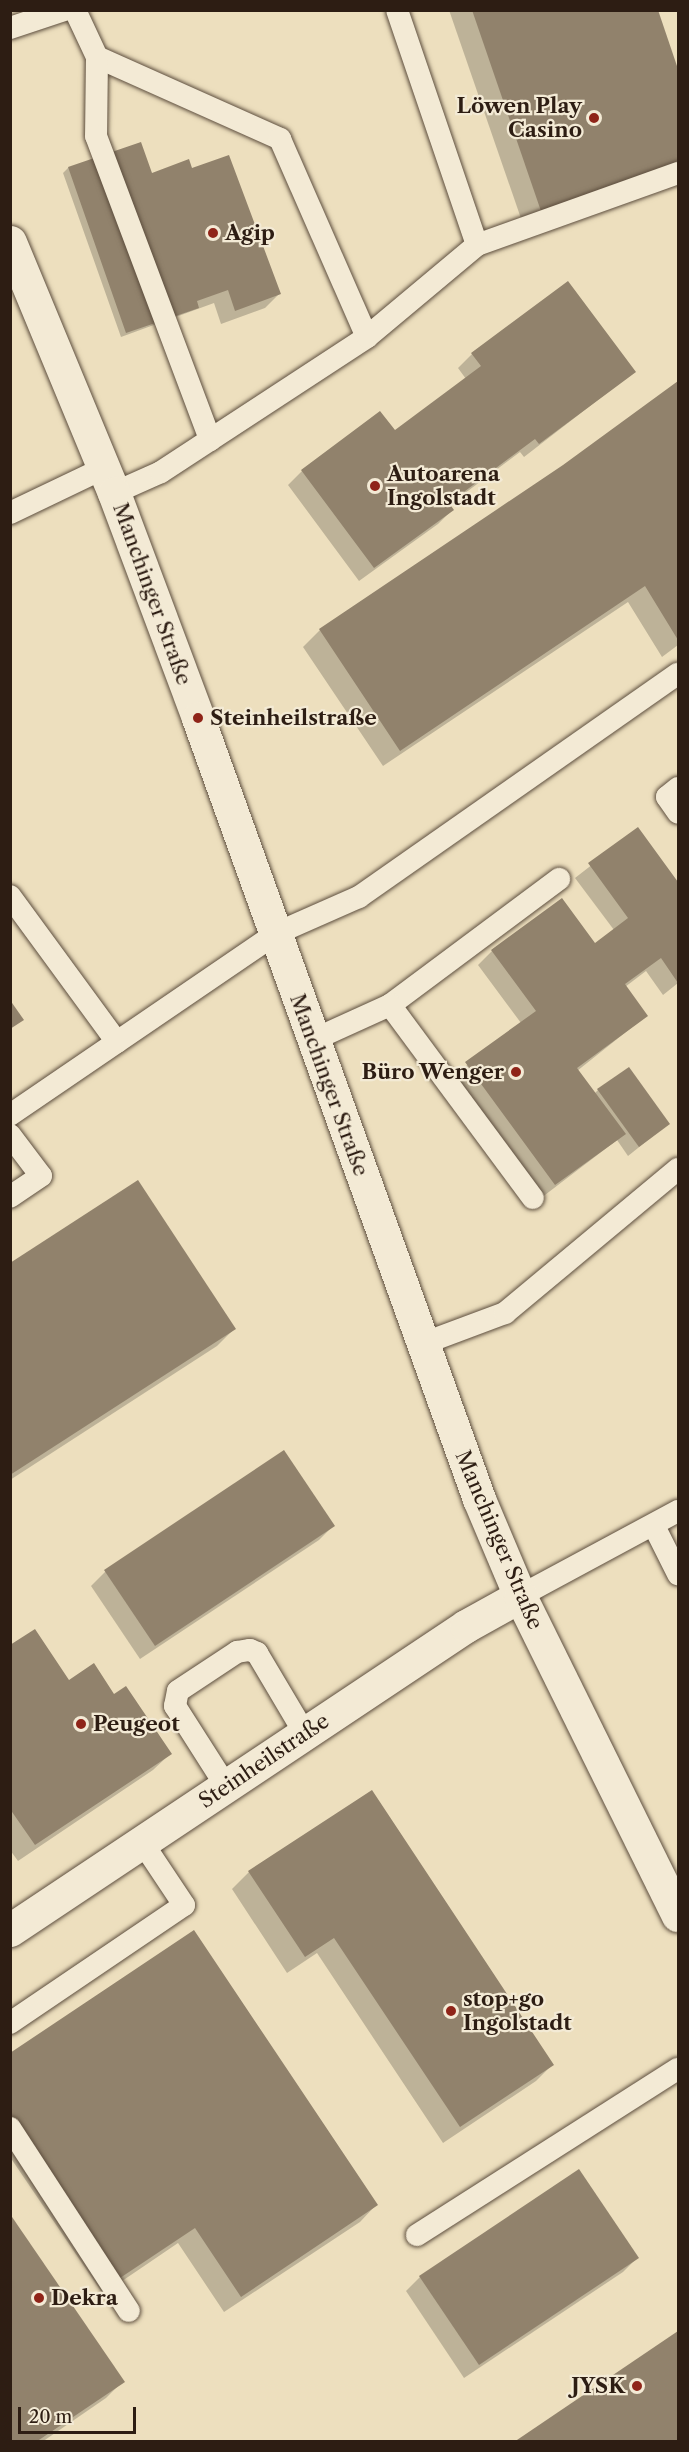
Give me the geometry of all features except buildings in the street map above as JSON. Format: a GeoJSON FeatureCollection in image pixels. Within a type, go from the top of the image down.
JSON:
{"type":"FeatureCollection","features":[{"type":"Feature","properties":{"kind":"main road","name":"Manchinger Straße"},"geometry":{"type":"LineString","coordinates":[[12,249],[109,480],[422,1344],[520,1596],[678,1915]]}},
{"type":"Feature","properties":{"kind":"main road","name":"Steinheilstraße"},"geometry":{"type":"LineString","coordinates":[[10,1930],[466,1626],[520,1596]]}},
{"type":"Feature","properties":{"kind":"lane"},"geometry":{"type":"LineString","coordinates":[[10,28],[64,10]]}},
{"type":"Feature","properties":{"kind":"lane"},"geometry":{"type":"LineString","coordinates":[[75,10],[97,57],[96,136],[210,440]]}},
{"type":"Feature","properties":{"kind":"lane"},"geometry":{"type":"LineString","coordinates":[[397,10],[477,246]]}},
{"type":"Feature","properties":{"kind":"lane"},"geometry":{"type":"LineString","coordinates":[[97,57],[280,139],[367,337]]}},
{"type":"Feature","properties":{"kind":"lane"},"geometry":{"type":"LineString","coordinates":[[10,513],[109,480],[161,472],[367,337],[477,246],[678,173]]}},
{"type":"Feature","properties":{"kind":"lane"},"geometry":{"type":"LineString","coordinates":[[10,1115],[275,934],[359,897],[678,674]]}},
{"type":"Feature","properties":{"kind":"lane"},"geometry":{"type":"LineString","coordinates":[[678,788],[667,797],[678,813]]}},
{"type":"Feature","properties":{"kind":"lane"},"geometry":{"type":"LineString","coordinates":[[313,1040],[390,1005],[559,879]]}},
{"type":"Feature","properties":{"kind":"lane"},"geometry":{"type":"LineString","coordinates":[[10,896],[117,1042]]}},
{"type":"Feature","properties":{"kind":"lane"},"geometry":{"type":"LineString","coordinates":[[390,1005],[533,1198]]}},
{"type":"Feature","properties":{"kind":"lane"},"geometry":{"type":"LineString","coordinates":[[10,1135],[40,1176],[10,1197]]}},
{"type":"Feature","properties":{"kind":"lane"},"geometry":{"type":"LineString","coordinates":[[422,1344],[505,1313],[678,1169]]}},
{"type":"Feature","properties":{"kind":"lane"},"geometry":{"type":"LineString","coordinates":[[520,1596],[654,1526],[678,1511]]}},
{"type":"Feature","properties":{"kind":"lane"},"geometry":{"type":"LineString","coordinates":[[654,1526],[678,1574]]}},
{"type":"Feature","properties":{"kind":"lane"},"geometry":{"type":"LineString","coordinates":[[226,1786],[175,1706],[178,1691],[237,1652],[250,1650],[257,1653],[304,1734]]}},
{"type":"Feature","properties":{"kind":"lane"},"geometry":{"type":"LineString","coordinates":[[10,2023],[184,1905],[142,1842]]}},
{"type":"Feature","properties":{"kind":"lane"},"geometry":{"type":"LineString","coordinates":[[417,2235],[678,2069]]}},
{"type":"Feature","properties":{"kind":"lane"},"geometry":{"type":"LineString","coordinates":[[10,2128],[129,2311]]}},
{"type":"Feature","properties":{"kind":"place","name":"Löwen Play Casino"},"geometry":{"type":"Point","coordinates":[594,118]}},
{"type":"Feature","properties":{"kind":"place","name":"Agip"},"geometry":{"type":"Point","coordinates":[213,233]}},
{"type":"Feature","properties":{"kind":"place","name":"Autoarena Ingolstadt"},"geometry":{"type":"Point","coordinates":[375,486]}},
{"type":"Feature","properties":{"kind":"place","name":"Steinheilstraße"},"geometry":{"type":"Point","coordinates":[198,718]}},
{"type":"Feature","properties":{"kind":"place","name":"Büro Wenger"},"geometry":{"type":"Point","coordinates":[516,1072]}},
{"type":"Feature","properties":{"kind":"place","name":"Peugeot"},"geometry":{"type":"Point","coordinates":[81,1724]}},
{"type":"Feature","properties":{"kind":"place","name":"stop+go Ingolstadt"},"geometry":{"type":"Point","coordinates":[451,2011]}},
{"type":"Feature","properties":{"kind":"place","name":"Dekra"},"geometry":{"type":"Point","coordinates":[39,2298]}},
{"type":"Feature","properties":{"kind":"place","name":"JYSK"},"geometry":{"type":"Point","coordinates":[637,2386]}}]}
